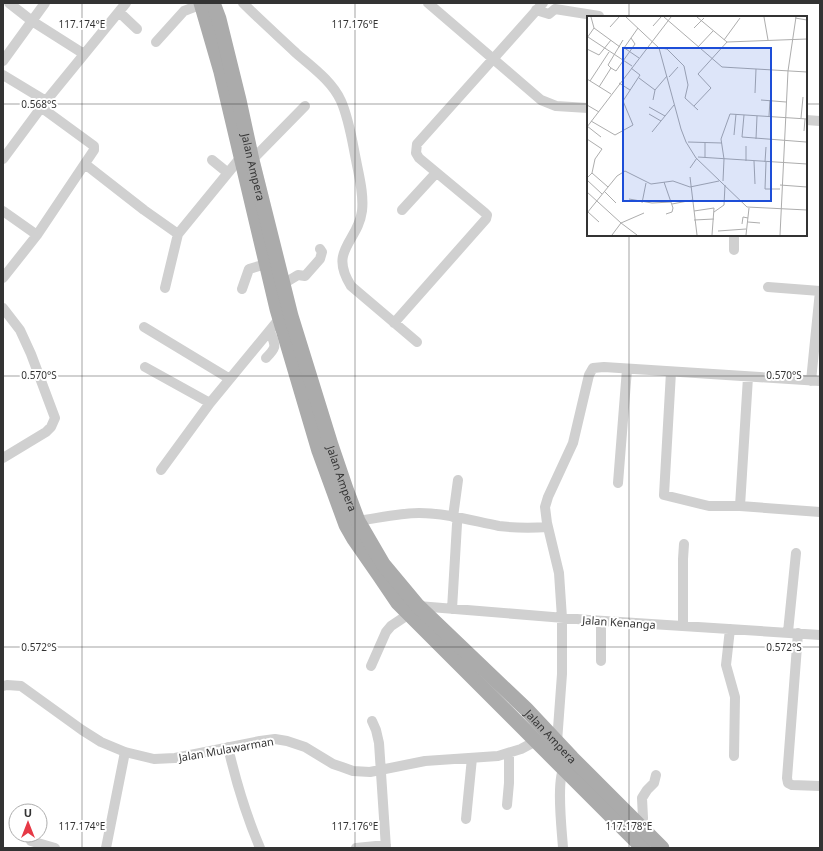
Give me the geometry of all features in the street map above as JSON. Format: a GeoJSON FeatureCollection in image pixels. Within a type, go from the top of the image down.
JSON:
{"type":"FeatureCollection","features":[{"type":"Feature","properties":{"kind":"main road","name":"Jalan Ampera"},"geometry":{"type":"LineString","coordinates":[[205,3],[219,19],[239,100],[247,158],[268,247],[283,284],[331,445],[358,521],[383,564],[413,610],[536,740],[567,762],[642,827],[662,848]]}},
{"type":"Feature","properties":{"kind":"main road","name":"Jalan Ampera"},"geometry":{"type":"LineString","coordinates":[[268,247],[266,264],[280,318],[319,451],[346,525],[354,539],[398,603],[413,610],[526,709],[557,742],[567,762],[643,848]]}},
{"type":"Feature","properties":{"kind":"street"},"geometry":{"type":"LineString","coordinates":[[9,3],[32,21],[84,54]]}},
{"type":"Feature","properties":{"kind":"street"},"geometry":{"type":"LineString","coordinates":[[3,61],[45,3]]}},
{"type":"Feature","properties":{"kind":"street"},"geometry":{"type":"LineString","coordinates":[[3,159],[44,104],[126,3]]}},
{"type":"Feature","properties":{"kind":"street"},"geometry":{"type":"LineString","coordinates":[[156,42],[184,11],[205,3]]}},
{"type":"Feature","properties":{"kind":"street"},"geometry":{"type":"LineString","coordinates":[[243,3],[329,83],[340,100],[346,116],[354,150],[362,202],[360,219],[342,260],[344,276],[351,286],[417,342]]}},
{"type":"Feature","properties":{"kind":"street"},"geometry":{"type":"LineString","coordinates":[[428,3],[541,100],[556,106],[587,108]]}},
{"type":"Feature","properties":{"kind":"street"},"geometry":{"type":"LineString","coordinates":[[394,323],[486,219],[487,215],[419,158],[416,153],[417,144],[540,7],[549,14],[555,9],[599,16]]}},
{"type":"Feature","properties":{"kind":"street"},"geometry":{"type":"LineString","coordinates":[[119,12],[137,29]]}},
{"type":"Feature","properties":{"kind":"street"},"geometry":{"type":"LineString","coordinates":[[3,75],[44,104],[94,146],[94,150],[37,235],[3,278]]}},
{"type":"Feature","properties":{"kind":"street"},"geometry":{"type":"LineString","coordinates":[[165,288],[178,234],[228,173],[305,106]]}},
{"type":"Feature","properties":{"kind":"street"},"geometry":{"type":"LineString","coordinates":[[807,120],[820,121]]}},
{"type":"Feature","properties":{"kind":"street"},"geometry":{"type":"LineString","coordinates":[[212,160],[228,173]]}},
{"type":"Feature","properties":{"kind":"street"},"geometry":{"type":"LineString","coordinates":[[84,164],[178,234]]}},
{"type":"Feature","properties":{"kind":"street"},"geometry":{"type":"LineString","coordinates":[[402,210],[436,173]]}},
{"type":"Feature","properties":{"kind":"street"},"geometry":{"type":"LineString","coordinates":[[3,211],[37,235]]}},
{"type":"Feature","properties":{"kind":"street"},"geometry":{"type":"LineString","coordinates":[[734,236],[734,250]]}},
{"type":"Feature","properties":{"kind":"street"},"geometry":{"type":"LineString","coordinates":[[283,284],[298,275],[305,276],[320,259],[322,252],[320,248]]}},
{"type":"Feature","properties":{"kind":"street"},"geometry":{"type":"LineString","coordinates":[[242,289],[248,269],[266,264]]}},
{"type":"Feature","properties":{"kind":"street"},"geometry":{"type":"LineString","coordinates":[[557,742],[562,674],[562,618],[559,573],[548,527],[545,507],[548,497],[573,443],[589,375],[593,368],[597,367],[816,381],[820,291],[768,287]]}},
{"type":"Feature","properties":{"kind":"street"},"geometry":{"type":"LineString","coordinates":[[3,308],[20,330],[32,354],[55,418],[51,427],[46,432],[3,458]]}},
{"type":"Feature","properties":{"kind":"street"},"geometry":{"type":"LineString","coordinates":[[161,470],[210,403],[280,318]]}},
{"type":"Feature","properties":{"kind":"street"},"geometry":{"type":"LineString","coordinates":[[144,327],[230,379]]}},
{"type":"Feature","properties":{"kind":"street"},"geometry":{"type":"LineString","coordinates":[[266,358],[275,347],[270,331]]}},
{"type":"Feature","properties":{"kind":"street"},"geometry":{"type":"LineString","coordinates":[[144,367],[210,403]]}},
{"type":"Feature","properties":{"kind":"street"},"geometry":{"type":"LineString","coordinates":[[618,483],[627,368]]}},
{"type":"Feature","properties":{"kind":"street"},"geometry":{"type":"LineString","coordinates":[[671,372],[664,494],[709,506],[740,506],[820,512]]}},
{"type":"Feature","properties":{"kind":"street"},"geometry":{"type":"LineString","coordinates":[[740,506],[748,377]]}},
{"type":"Feature","properties":{"kind":"street"},"geometry":{"type":"LineString","coordinates":[[452,609],[458,480]]}},
{"type":"Feature","properties":{"kind":"street"},"geometry":{"type":"LineString","coordinates":[[358,521],[401,514],[420,513],[455,521],[524,528],[548,527]]}},
{"type":"Feature","properties":{"kind":"street"},"geometry":{"type":"LineString","coordinates":[[683,626],[684,544]]}},
{"type":"Feature","properties":{"kind":"street"},"geometry":{"type":"LineString","coordinates":[[796,553],[787,778],[788,783],[792,785],[820,786]]}},
{"type":"Feature","properties":{"kind":"street","name":"Jalan Kenanga"},"geometry":{"type":"LineString","coordinates":[[413,610],[452,609],[730,630],[820,635]]}},
{"type":"Feature","properties":{"kind":"street"},"geometry":{"type":"LineString","coordinates":[[371,666],[386,632],[413,610]]}},
{"type":"Feature","properties":{"kind":"street"},"geometry":{"type":"LineString","coordinates":[[601,620],[601,661]]}},
{"type":"Feature","properties":{"kind":"street"},"geometry":{"type":"LineString","coordinates":[[730,630],[726,664],[735,697],[734,756]]}},
{"type":"Feature","properties":{"kind":"street","name":"Jalan Mulawarman"},"geometry":{"type":"LineString","coordinates":[[3,686],[21,686],[100,742],[125,752],[144,757],[162,759],[275,739],[287,740],[305,747],[333,764],[362,772],[381,770],[425,761],[484,758],[521,749],[536,740]]}},
{"type":"Feature","properties":{"kind":"street"},"geometry":{"type":"LineString","coordinates":[[356,848],[386,846],[381,770],[377,737],[372,721]]}},
{"type":"Feature","properties":{"kind":"street"},"geometry":{"type":"LineString","coordinates":[[228,747],[236,783],[245,811],[260,848]]}},
{"type":"Feature","properties":{"kind":"street"},"geometry":{"type":"LineString","coordinates":[[106,848],[125,752]]}},
{"type":"Feature","properties":{"kind":"street"},"geometry":{"type":"LineString","coordinates":[[507,805],[509,753]]}},
{"type":"Feature","properties":{"kind":"street"},"geometry":{"type":"LineString","coordinates":[[466,819],[472,758]]}},
{"type":"Feature","properties":{"kind":"street"},"geometry":{"type":"LineString","coordinates":[[562,848],[560,784],[567,762]]}},
{"type":"Feature","properties":{"kind":"street"},"geometry":{"type":"LineString","coordinates":[[642,827],[642,798],[654,783],[656,775]]}},
{"type":"Feature","properties":{"kind":"street"},"geometry":{"type":"LineString","coordinates":[[38,843],[55,848]]}}]}
